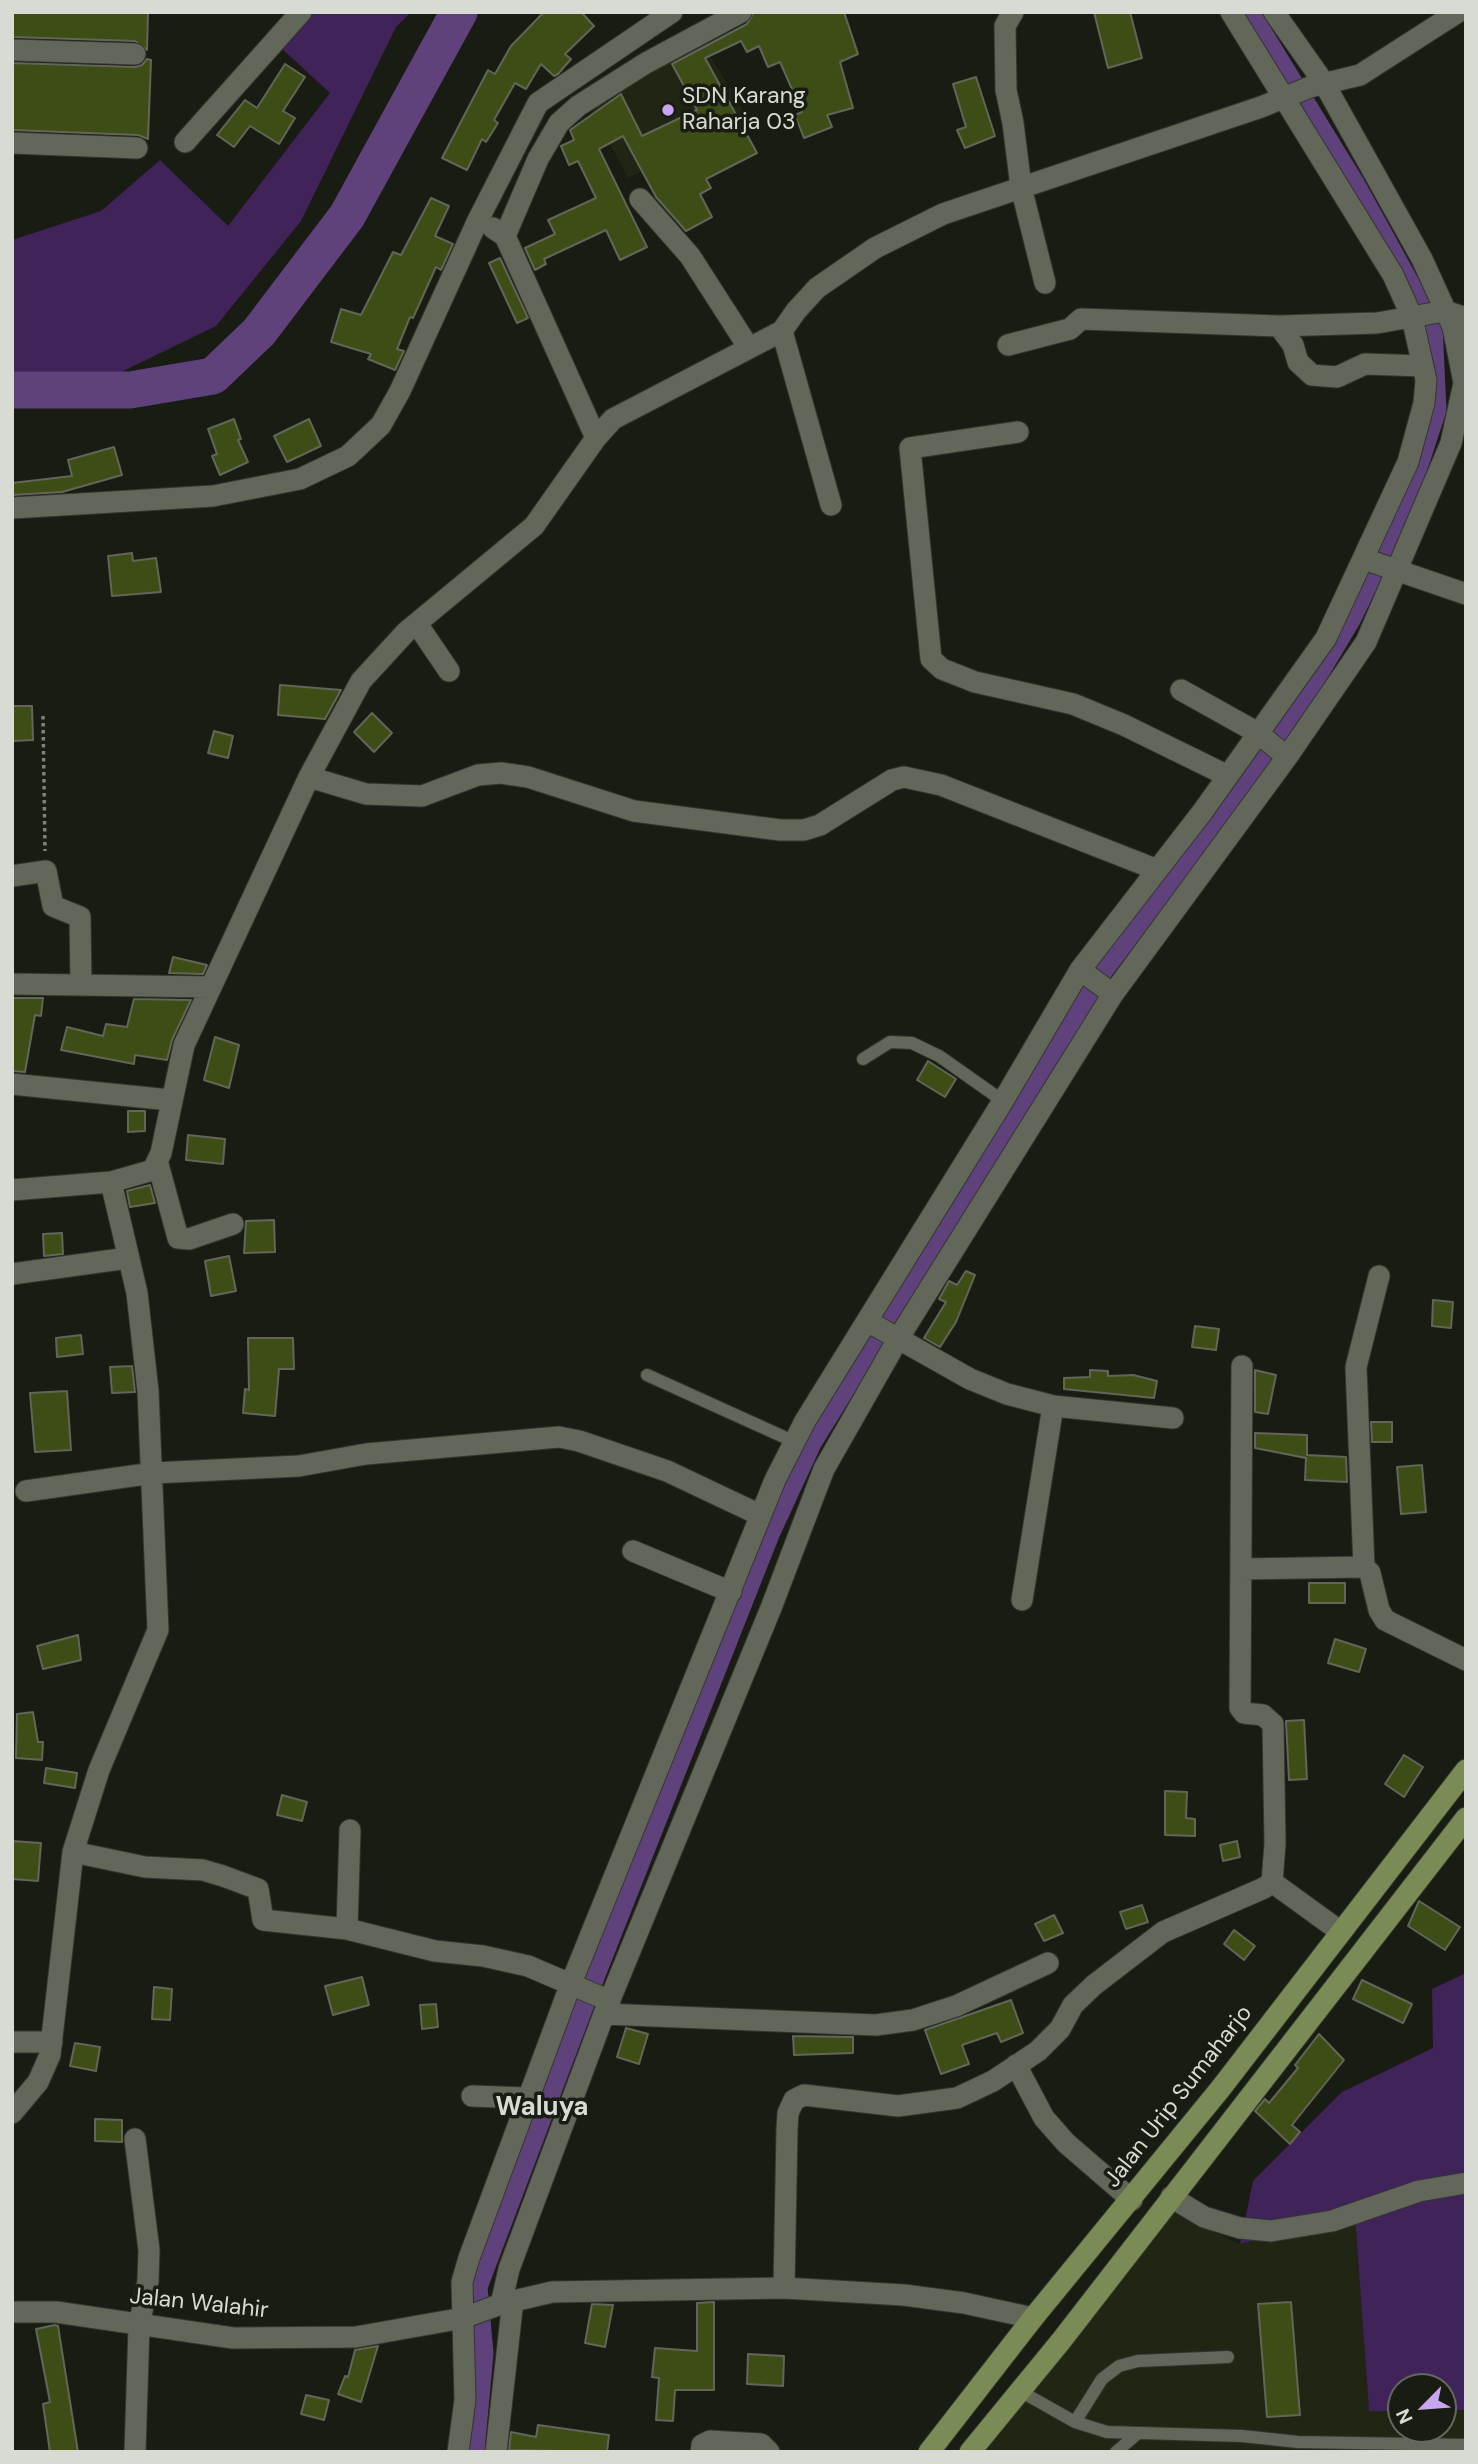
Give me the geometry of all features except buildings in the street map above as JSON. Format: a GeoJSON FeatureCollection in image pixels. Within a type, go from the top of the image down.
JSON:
{"type":"FeatureCollection","features":[{"type":"Feature","properties":{"kind":"highway","name":"Jalan Urip Sumaharjo"},"geometry":{"type":"LineString","coordinates":[[929,2452],[1033,2318],[1132,2200],[1466,1770]]}},
{"type":"Feature","properties":{"kind":"highway"},"geometry":{"type":"LineString","coordinates":[[970,2452],[1466,1818]]}},
{"type":"Feature","properties":{"kind":"street"},"geometry":{"type":"LineString","coordinates":[[185,142],[301,12]]}},
{"type":"Feature","properties":{"kind":"street"},"geometry":{"type":"LineString","coordinates":[[640,50],[672,12]]}},
{"type":"Feature","properties":{"kind":"street"},"geometry":{"type":"LineString","coordinates":[[12,508],[214,496],[300,480],[348,456],[381,425],[492,228],[529,153],[538,103],[571,95],[640,50],[708,20],[741,12]]}},
{"type":"Feature","properties":{"kind":"street"},"geometry":{"type":"LineString","coordinates":[[1013,12],[1005,26],[1006,90],[1021,187],[1045,283]]}},
{"type":"Feature","properties":{"kind":"street"},"geometry":{"type":"LineString","coordinates":[[458,2452],[484,2401],[509,2269],[606,2005],[883,1330],[1003,1101],[1084,973],[1155,869],[1218,822],[1228,776],[1273,745],[1326,638],[1382,565],[1451,443],[1464,383],[1453,327],[1428,314],[1393,275],[1286,97],[1231,12]]}},
{"type":"Feature","properties":{"kind":"street"},"geometry":{"type":"LineString","coordinates":[[496,2452],[465,2317],[462,2282],[527,2098],[577,1989],[760,1515],[795,1443],[883,1330],[1110,992],[1218,822],[1273,745],[1366,642],[1382,565],[1424,403],[1426,380],[1423,366],[1428,314],[1422,259],[1274,12]]}},
{"type":"Feature","properties":{"kind":"street"},"geometry":{"type":"LineString","coordinates":[[233,1224],[188,1238],[178,1238],[158,1164],[184,1045],[309,777],[361,681],[417,624],[534,526],[596,438],[613,419],[782,331],[817,288],[875,248],[943,214],[1317,85],[1360,75],[1458,12]]}},
{"type":"Feature","properties":{"kind":"street"},"geometry":{"type":"LineString","coordinates":[[12,50],[135,54]]}},
{"type":"Feature","properties":{"kind":"street"},"geometry":{"type":"LineString","coordinates":[[492,228],[529,153],[559,123],[571,95]]}},
{"type":"Feature","properties":{"kind":"street"},"geometry":{"type":"LineString","coordinates":[[12,143],[137,148]]}},
{"type":"Feature","properties":{"kind":"street"},"geometry":{"type":"LineString","coordinates":[[640,199],[690,256],[749,348]]}},
{"type":"Feature","properties":{"kind":"street"},"geometry":{"type":"LineString","coordinates":[[492,228],[596,438]]}},
{"type":"Feature","properties":{"kind":"street"},"geometry":{"type":"LineString","coordinates":[[1008,345],[1070,329],[1081,318],[1279,326],[1377,323],[1428,314],[1466,318]]}},
{"type":"Feature","properties":{"kind":"street"},"geometry":{"type":"LineString","coordinates":[[1279,326],[1293,345],[1298,362],[1312,375],[1338,377],[1365,364],[1423,366]]}},
{"type":"Feature","properties":{"kind":"street"},"geometry":{"type":"LineString","coordinates":[[782,331],[831,505]]}},
{"type":"Feature","properties":{"kind":"street"},"geometry":{"type":"LineString","coordinates":[[1018,432],[909,448],[931,659],[942,669],[975,682],[1073,704],[1228,776]]}},
{"type":"Feature","properties":{"kind":"street"},"geometry":{"type":"LineString","coordinates":[[1382,565],[1466,593]]}},
{"type":"Feature","properties":{"kind":"street"},"geometry":{"type":"LineString","coordinates":[[417,624],[449,671]]}},
{"type":"Feature","properties":{"kind":"street"},"geometry":{"type":"LineString","coordinates":[[1181,690],[1273,745]]}},
{"type":"Feature","properties":{"kind":"street"},"geometry":{"type":"LineString","coordinates":[[309,777],[366,794],[422,796],[478,775],[501,773],[528,777],[634,811],[780,830],[804,830],[820,825],[886,783],[904,777],[942,785],[1155,869]]}},
{"type":"Feature","properties":{"kind":"street"},"geometry":{"type":"LineString","coordinates":[[12,876],[46,871],[53,906],[80,917],[81,983]]}},
{"type":"Feature","properties":{"kind":"street"},"geometry":{"type":"LineString","coordinates":[[1084,973],[1110,992]]}},
{"type":"Feature","properties":{"kind":"street"},"geometry":{"type":"LineString","coordinates":[[12,984],[211,987]]}},
{"type":"Feature","properties":{"kind":"street"},"geometry":{"type":"LineString","coordinates":[[12,1084],[170,1100]]}},
{"type":"Feature","properties":{"kind":"street"},"geometry":{"type":"LineString","coordinates":[[12,1190],[111,1182],[153,1170],[158,1164]]}},
{"type":"Feature","properties":{"kind":"street"},"geometry":{"type":"LineString","coordinates":[[12,2113],[38,2082],[50,2055],[74,1852],[99,1770],[158,1630],[153,1473],[136,1293],[111,1182]]}},
{"type":"Feature","properties":{"kind":"street"},"geometry":{"type":"LineString","coordinates":[[12,1274],[128,1258]]}},
{"type":"Feature","properties":{"kind":"street"},"geometry":{"type":"LineString","coordinates":[[1379,1276],[1356,1367],[1364,1567],[1370,1573],[1379,1611],[1385,1620],[1466,1660]]}},
{"type":"Feature","properties":{"kind":"street"},"geometry":{"type":"LineString","coordinates":[[883,1330],[982,1384],[1006,1394],[1053,1406],[1173,1418]]}},
{"type":"Feature","properties":{"kind":"street"},"geometry":{"type":"LineString","coordinates":[[1242,1366],[1240,1708],[1244,1713],[1263,1715],[1273,1724],[1275,1844],[1272,1882]]}},
{"type":"Feature","properties":{"kind":"street"},"geometry":{"type":"LineString","coordinates":[[1022,1600],[1053,1406]]}},
{"type":"Feature","properties":{"kind":"street"},"geometry":{"type":"LineString","coordinates":[[26,1491],[153,1473],[299,1466],[366,1454],[559,1437],[579,1441],[667,1471],[760,1515]]}},
{"type":"Feature","properties":{"kind":"street"},"geometry":{"type":"LineString","coordinates":[[633,1551],[731,1592]]}},
{"type":"Feature","properties":{"kind":"street"},"geometry":{"type":"LineString","coordinates":[[1241,1569],[1364,1567]]}},
{"type":"Feature","properties":{"kind":"street"},"geometry":{"type":"LineString","coordinates":[[347,1929],[349,1830]]}},
{"type":"Feature","properties":{"kind":"street"},"geometry":{"type":"LineString","coordinates":[[74,1852],[145,1867],[203,1870],[258,1889],[263,1920],[347,1929],[435,1951],[502,1959],[528,1966],[606,2005],[876,2025],[913,2020],[956,2007],[1048,1963]]}},
{"type":"Feature","properties":{"kind":"street"},"geometry":{"type":"LineString","coordinates":[[1272,1882],[1341,1932]]}},
{"type":"Feature","properties":{"kind":"street"},"geometry":{"type":"LineString","coordinates":[[784,2288],[787,2129],[788,2113],[794,2100],[804,2095],[898,2106],[957,2098],[993,2081],[1038,2051],[1060,2029],[1073,2005],[1094,1985],[1152,1940],[1272,1882]]}},
{"type":"Feature","properties":{"kind":"street"},"geometry":{"type":"LineString","coordinates":[[12,2042],[52,2042]]}},
{"type":"Feature","properties":{"kind":"street"},"geometry":{"type":"LineString","coordinates":[[1016,2065],[1044,2118],[1066,2143],[1132,2200]]}},
{"type":"Feature","properties":{"kind":"street"},"geometry":{"type":"LineString","coordinates":[[472,2096],[527,2098]]}},
{"type":"Feature","properties":{"kind":"street"},"geometry":{"type":"LineString","coordinates":[[135,2139],[149,2250],[148,2281],[139,2326],[135,2452]]}},
{"type":"Feature","properties":{"kind":"street"},"geometry":{"type":"LineString","coordinates":[[1171,2197],[1203,2217],[1240,2228],[1271,2231],[1332,2221],[1419,2191],[1466,2183]]}},
{"type":"Feature","properties":{"kind":"street","name":"Jalan Walahir"},"geometry":{"type":"LineString","coordinates":[[12,2312],[56,2312],[233,2338],[356,2337],[465,2317],[503,2303],[552,2292],[599,2289],[729,2291],[784,2288],[904,2295],[964,2303],[1033,2318]]}},
{"type":"Feature","properties":{"kind":"street"},"geometry":{"type":"LineString","coordinates":[[701,2452],[702,2445],[710,2441],[761,2444],[769,2452]]}},
{"type":"Feature","properties":{"kind":"lane"},"geometry":{"type":"LineString","coordinates":[[863,1059],[890,1042],[912,1043],[939,1056],[1003,1101]]}},
{"type":"Feature","properties":{"kind":"lane"},"geometry":{"type":"LineString","coordinates":[[647,1375],[795,1443]]}},
{"type":"Feature","properties":{"kind":"lane"},"geometry":{"type":"LineString","coordinates":[[1075,2422],[1102,2379],[1119,2367],[1138,2361],[1228,2357]]}},
{"type":"Feature","properties":{"kind":"lane"},"geometry":{"type":"LineString","coordinates":[[1020,2391],[1093,2430],[1137,2434],[1242,2436],[1298,2442],[1466,2445]]}},
{"type":"Feature","properties":{"kind":"lane"},"geometry":{"type":"LineString","coordinates":[[1116,2452],[1137,2434]]}},
{"type":"Feature","properties":{"kind":"path"},"geometry":{"type":"LineString","coordinates":[[43,716],[46,871]]}},
{"type":"Feature","properties":{"kind":"shaded area"},"geometry":{"type":"Polygon","coordinates":[[[288,12],[411,12],[396,27],[301,221],[216,326],[111,377],[12,381],[12,240],[101,211],[160,160],[228,226],[330,93],[267,35],[288,12]]]}},
{"type":"Feature","properties":{"kind":"shaded area","name":"SDN Karang Raharja 03"},"geometry":{"type":"Polygon","coordinates":[[[698,36],[748,117],[628,178],[589,104],[698,36]]]}},
{"type":"Feature","properties":{"kind":"shaded area"},"geometry":{"type":"Polygon","coordinates":[[[1466,1973],[1466,2410],[1457,2410],[1457,2373],[1387,2373],[1387,2411],[1369,2411],[1355,2217],[1240,2244],[1253,2181],[1342,2092],[1433,2048],[1432,1989],[1466,1973]]]}},
{"type":"Feature","properties":{"kind":"shaded area"},"geometry":{"type":"Polygon","coordinates":[[[1162,2207],[1240,2244],[1355,2217],[1369,2411],[1387,2411],[1387,2443],[1457,2443],[1457,2410],[1466,2410],[1466,2452],[973,2452],[1162,2207]]]}},
{"type":"Feature","properties":{"kind":"waterway"},"geometry":{"type":"LineString","coordinates":[[12,390],[130,390],[213,376],[259,332],[347,216],[459,12]]}},
{"type":"Feature","properties":{"kind":"waterway"},"geometry":{"type":"LineString","coordinates":[[474,2452],[483,2353],[477,2287],[596,1972],[770,1532],[811,1443],[1105,967],[1250,778],[1294,714],[1350,620],[1402,513],[1436,410],[1432,325],[1355,185],[1249,12]]}},
{"type":"Feature","properties":{"kind":"place","name":"SDN Karang Raharja 03"},"geometry":{"type":"Point","coordinates":[668,110]}},
{"type":"Feature","properties":{"kind":"district","name":"Waluya"},"geometry":{"type":"Point","coordinates":[542,2108]}}]}
